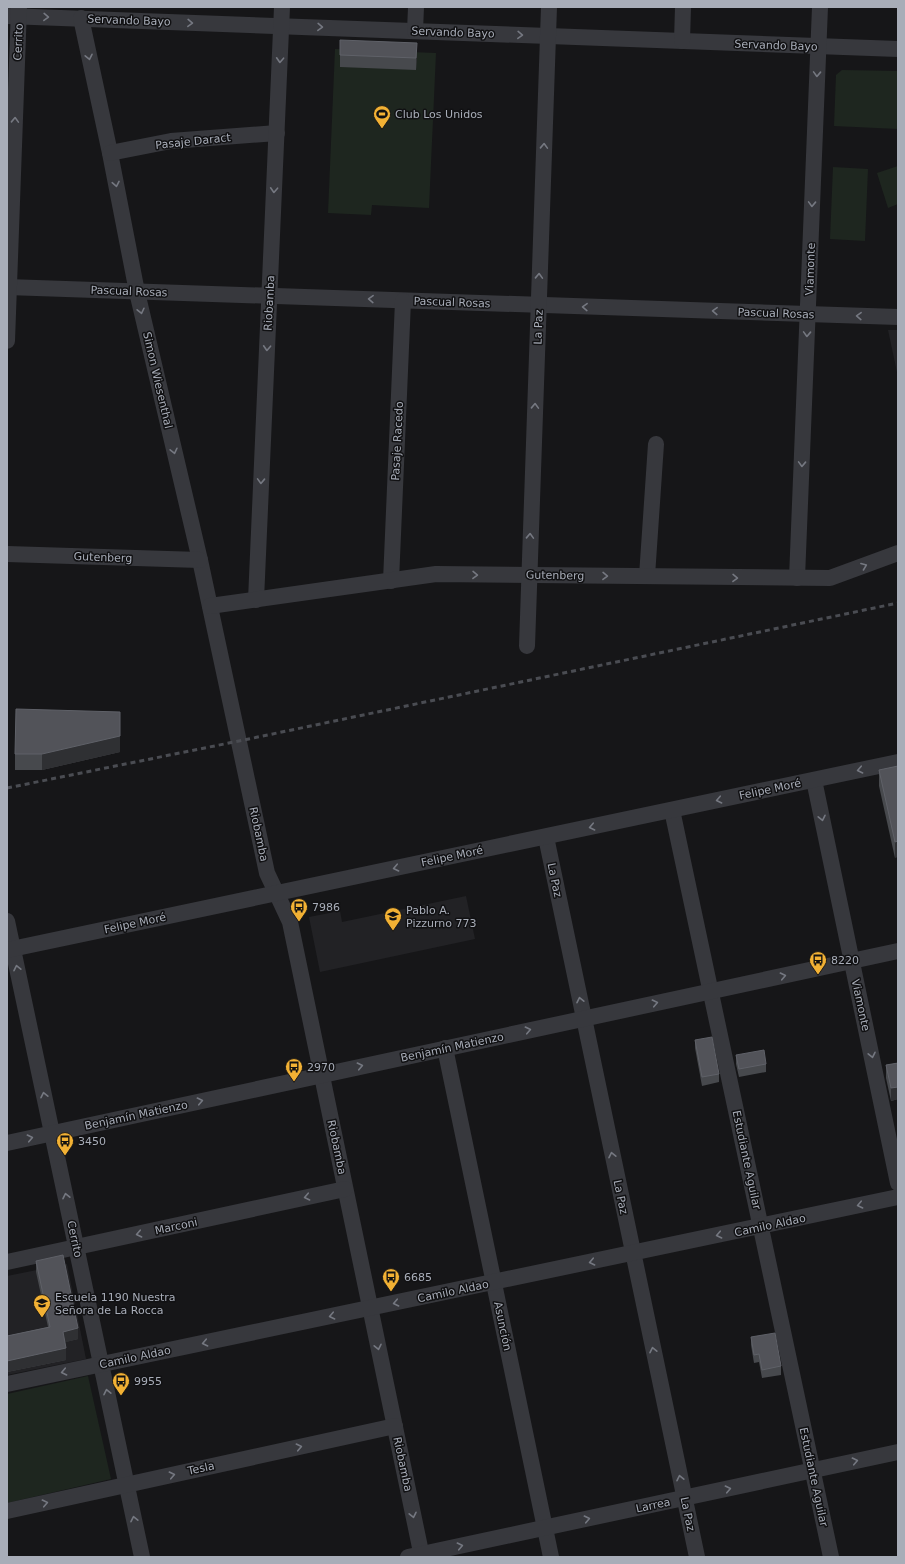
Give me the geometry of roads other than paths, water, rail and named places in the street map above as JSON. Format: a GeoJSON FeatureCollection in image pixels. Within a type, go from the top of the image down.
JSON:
{"type":"FeatureCollection","features":[{"type":"Feature","properties":{"kind":"street","name":"Riobamba"},"geometry":{"type":"LineString","coordinates":[[256,600],[282,7]]}},
{"type":"Feature","properties":{"kind":"street"},"geometry":{"type":"LineString","coordinates":[[415,31],[416,7]]}},
{"type":"Feature","properties":{"kind":"street","name":"La Paz"},"geometry":{"type":"LineString","coordinates":[[527,646],[548,7]]}},
{"type":"Feature","properties":{"kind":"street"},"geometry":{"type":"LineString","coordinates":[[682,41],[683,7]]}},
{"type":"Feature","properties":{"kind":"street","name":"Viamonte"},"geometry":{"type":"LineString","coordinates":[[797,578],[820,7]]}},
{"type":"Feature","properties":{"kind":"street","name":"Servando Bayo"},"geometry":{"type":"LineString","coordinates":[[15,13],[81,18],[898,49]]}},
{"type":"Feature","properties":{"kind":"street","name":"Cerrito"},"geometry":{"type":"LineString","coordinates":[[7,341],[10,151],[15,13]]}},
{"type":"Feature","properties":{"kind":"street","name":"Simon Wiesenthal"},"geometry":{"type":"LineString","coordinates":[[81,18],[110,153],[137,292],[200,560],[239,741]]}},
{"type":"Feature","properties":{"kind":"street","name":"Pasaje Daract"},"geometry":{"type":"LineString","coordinates":[[110,153],[171,141],[277,133]]}},
{"type":"Feature","properties":{"kind":"street","name":"Pascual Rosas"},"geometry":{"type":"LineString","coordinates":[[8,287],[898,317]]}},
{"type":"Feature","properties":{"kind":"street","name":"Pasaje Racedo"},"geometry":{"type":"LineString","coordinates":[[390,581],[403,301]]}},
{"type":"Feature","properties":{"kind":"street"},"geometry":{"type":"LineString","coordinates":[[647,576],[656,444]]}},
{"type":"Feature","properties":{"kind":"street","name":"Gutenberg"},"geometry":{"type":"LineString","coordinates":[[210,606],[436,574],[830,578],[898,553]]}},
{"type":"Feature","properties":{"kind":"street","name":"Gutenberg"},"geometry":{"type":"LineString","coordinates":[[7,554],[200,560]]}},
{"type":"Feature","properties":{"kind":"street","name":"Riobamba"},"geometry":{"type":"LineString","coordinates":[[239,741],[267,873],[290,922],[394,1426],[417,1556]]}},
{"type":"Feature","properties":{"kind":"street","name":"Felipe Moré"},"geometry":{"type":"LineString","coordinates":[[10,950],[898,762]]}},
{"type":"Feature","properties":{"kind":"street","name":"Viamonte"},"geometry":{"type":"LineString","coordinates":[[814,780],[898,1183]]}},
{"type":"Feature","properties":{"kind":"street","name":"Estudiante Aguilar"},"geometry":{"type":"LineString","coordinates":[[672,810],[831,1557]]}},
{"type":"Feature","properties":{"kind":"street","name":"La Paz"},"geometry":{"type":"LineString","coordinates":[[546,837],[697,1557]]}},
{"type":"Feature","properties":{"kind":"street","name":"Cerrito"},"geometry":{"type":"LineString","coordinates":[[7,921],[10,950],[52,1133],[142,1557]]}},
{"type":"Feature","properties":{"kind":"street","name":"Benjamín Matienzo"},"geometry":{"type":"LineString","coordinates":[[7,1143],[898,951]]}},
{"type":"Feature","properties":{"kind":"street","name":"Asunción"},"geometry":{"type":"LineString","coordinates":[[444,1048],[551,1557]]}},
{"type":"Feature","properties":{"kind":"street","name":"Marconi"},"geometry":{"type":"LineString","coordinates":[[7,1262],[345,1189]]}},
{"type":"Feature","properties":{"kind":"street","name":"Camilo Aldao"},"geometry":{"type":"LineString","coordinates":[[7,1384],[761,1227],[898,1197]]}},
{"type":"Feature","properties":{"kind":"street","name":"Tesla"},"geometry":{"type":"LineString","coordinates":[[7,1511],[394,1426]]}},
{"type":"Feature","properties":{"kind":"street","name":"Larrea"},"geometry":{"type":"LineString","coordinates":[[417,1556],[898,1452]]}},
{"type":"Feature","properties":{"kind":"railway"},"geometry":{"type":"LineString","coordinates":[[7,788],[898,603]]}},
{"type":"Feature","properties":{"kind":"place","name":"Club Los Unidos"},"geometry":{"type":"Point","coordinates":[382,129]}},
{"type":"Feature","properties":{"kind":"place","name":"7986"},"geometry":{"type":"Point","coordinates":[299,922]}},
{"type":"Feature","properties":{"kind":"place","name":"Pablo A. Pizzurno 773"},"geometry":{"type":"Point","coordinates":[393,931]}},
{"type":"Feature","properties":{"kind":"place","name":"8220"},"geometry":{"type":"Point","coordinates":[818,975]}},
{"type":"Feature","properties":{"kind":"place","name":"2970"},"geometry":{"type":"Point","coordinates":[294,1082]}},
{"type":"Feature","properties":{"kind":"place","name":"3450"},"geometry":{"type":"Point","coordinates":[65,1156]}},
{"type":"Feature","properties":{"kind":"place","name":"6685"},"geometry":{"type":"Point","coordinates":[391,1292]}},
{"type":"Feature","properties":{"kind":"place","name":"Escuela 1190 Nuestra Señora de La Rocca"},"geometry":{"type":"Point","coordinates":[42,1318]}},
{"type":"Feature","properties":{"kind":"place","name":"9955"},"geometry":{"type":"Point","coordinates":[121,1396]}}]}
